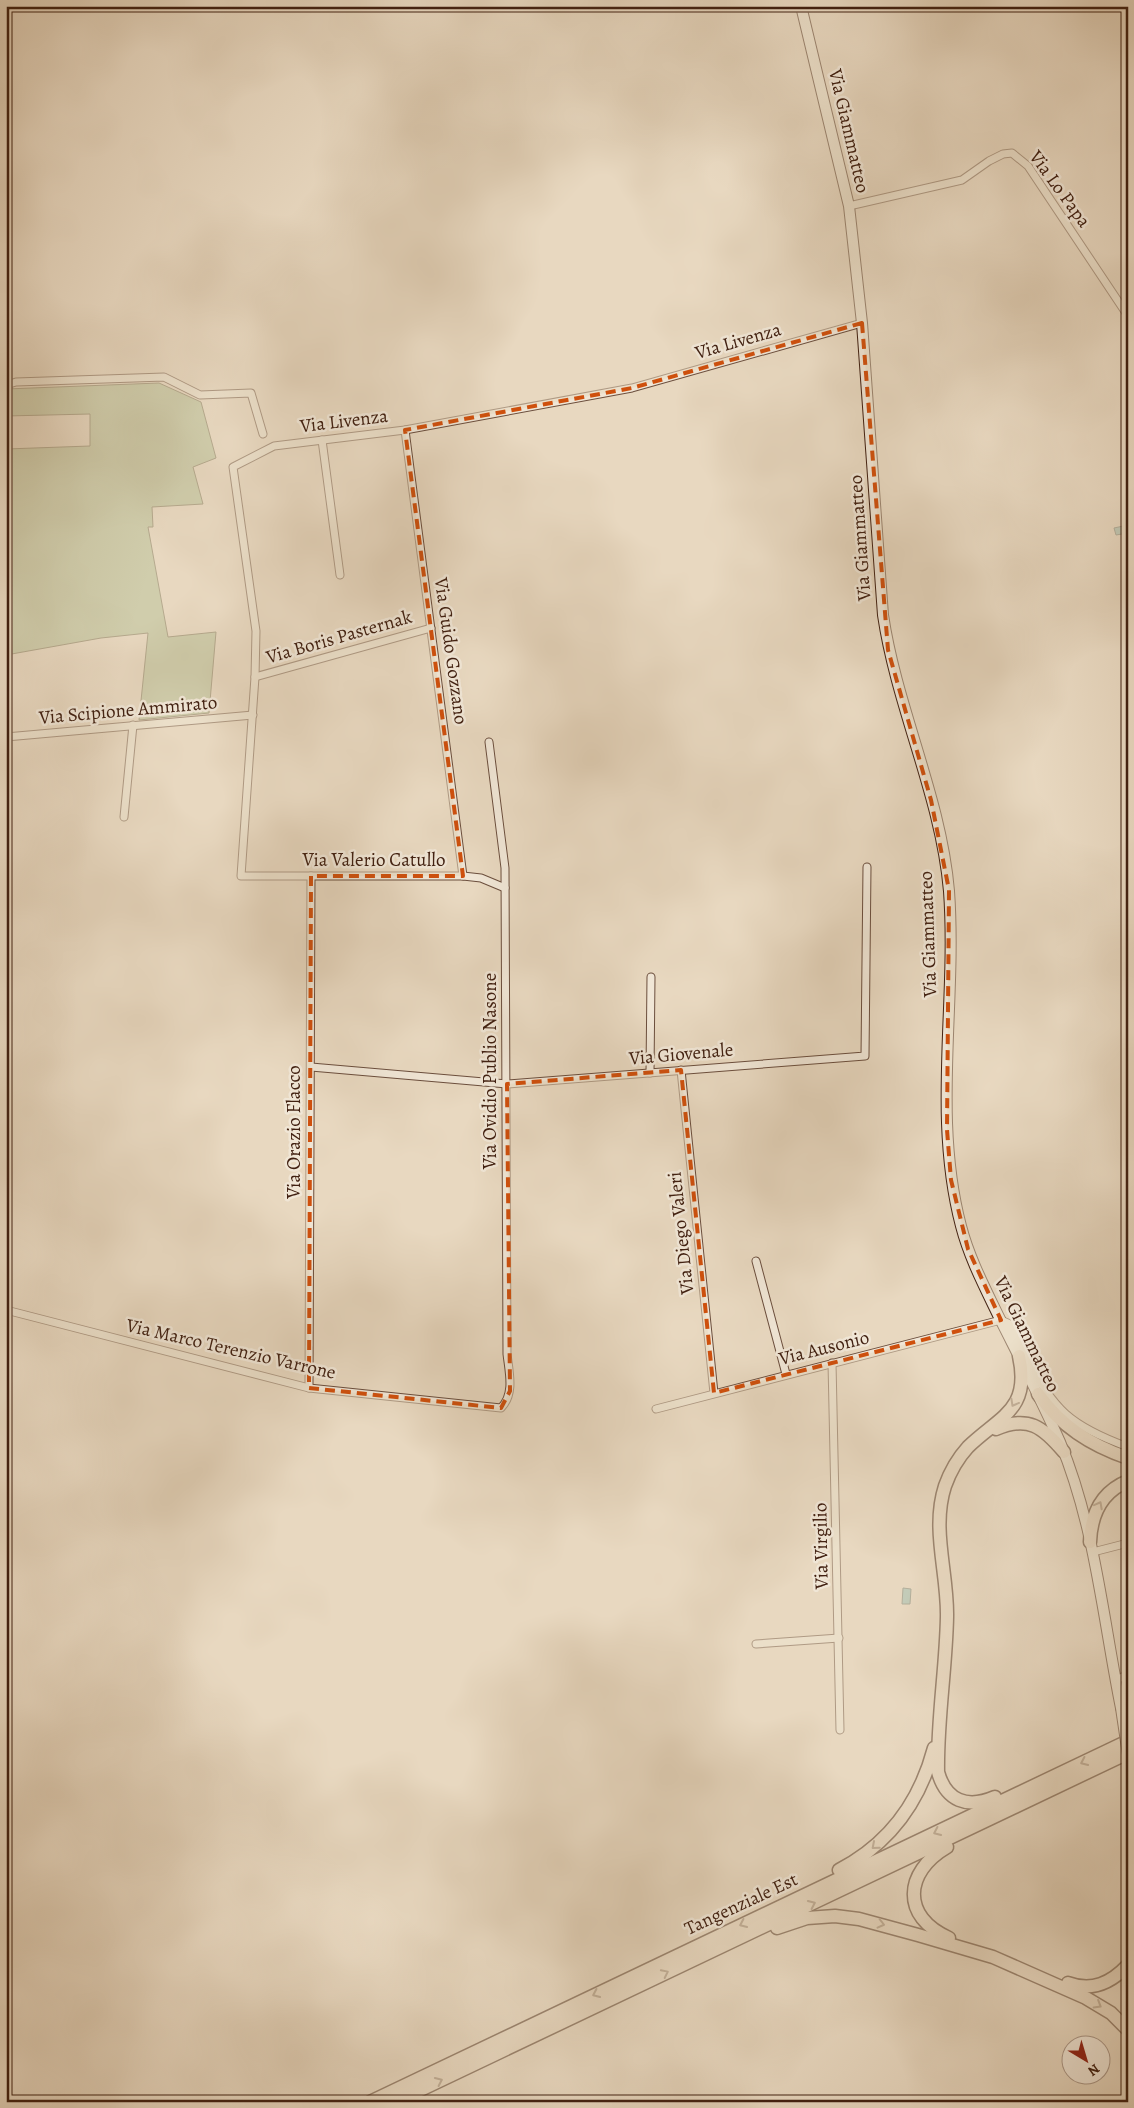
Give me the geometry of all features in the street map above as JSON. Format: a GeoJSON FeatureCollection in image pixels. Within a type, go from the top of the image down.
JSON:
{"type":"FeatureCollection","features":[{"type":"Feature","properties":{"kind":"highway"},"geometry":{"type":"LineString","coordinates":[[1019,1356],[1023,1379],[1018,1397],[1006,1416],[962,1454],[949,1476],[940,1507],[939,1526],[947,1608],[938,1772],[945,1789],[959,1800],[976,1802],[988,1800],[1058,1770],[1067,1770]]}},
{"type":"Feature","properties":{"kind":"highway"},"geometry":{"type":"LineString","coordinates":[[1038,1394],[1054,1416],[1071,1430],[1090,1442],[1128,1458]]}},
{"type":"Feature","properties":{"kind":"highway"},"geometry":{"type":"LineString","coordinates":[[978,1439],[1004,1426],[1027,1423],[1042,1429],[1064,1452]]}},
{"type":"Feature","properties":{"kind":"highway"},"geometry":{"type":"LineString","coordinates":[[1091,1547],[1092,1524],[1101,1501],[1112,1490],[1128,1481]]}},
{"type":"Feature","properties":{"kind":"highway"},"geometry":{"type":"LineString","coordinates":[[774,1910],[786,1897],[860,1858],[894,1827],[920,1789],[939,1729]]}},
{"type":"Feature","properties":{"kind":"highway","name":"Tangenziale Est"},"geometry":{"type":"LineString","coordinates":[[370,2102],[1128,1741]]}},
{"type":"Feature","properties":{"kind":"highway","name":"Tangenziale Est"},"geometry":{"type":"LineString","coordinates":[[395,2102],[1128,1754]]}},
{"type":"Feature","properties":{"kind":"highway"},"geometry":{"type":"LineString","coordinates":[[1043,1793],[1033,1802],[930,1858],[917,1875],[915,1901],[918,1910],[927,1924],[942,1935],[1006,1956],[1083,1988],[1100,1985],[1114,1978],[1128,1965]]}},
{"type":"Feature","properties":{"kind":"highway"},"geometry":{"type":"LineString","coordinates":[[717,1949],[724,1950],[807,1918],[834,1916],[859,1919],[994,1956],[1094,2002],[1111,2013],[1128,2030]]}},
{"type":"Feature","properties":{"kind":"street","name":"Via Giammatteo"},"geometry":{"type":"LineString","coordinates":[[801,6],[848,206],[862,323],[887,641],[931,800],[948,890],[947,1130],[951,1180],[968,1249],[1038,1394],[1064,1452],[1076,1488],[1091,1547],[1128,1754]]}},
{"type":"Feature","properties":{"kind":"street","name":"Via Lo Papa"},"geometry":{"type":"LineString","coordinates":[[848,206],[962,180],[989,161],[1003,154],[1012,153],[1028,166],[1128,316]]}},
{"type":"Feature","properties":{"kind":"street","name":"Via Livenza"},"geometry":{"type":"LineString","coordinates":[[241,876],[255,677],[256,631],[233,467],[274,446],[405,430],[632,388],[862,323]]}},
{"type":"Feature","properties":{"kind":"street"},"geometry":{"type":"LineString","coordinates":[[6,385],[16,382],[164,377],[200,395],[251,393],[263,434]]}},
{"type":"Feature","properties":{"kind":"street","name":"Via Guido Gozzano"},"geometry":{"type":"LineString","coordinates":[[405,430],[462,876]]}},
{"type":"Feature","properties":{"kind":"street"},"geometry":{"type":"LineString","coordinates":[[322,440],[340,575]]}},
{"type":"Feature","properties":{"kind":"street","name":"Via Boris Pasternak"},"geometry":{"type":"LineString","coordinates":[[255,677],[431,628]]}},
{"type":"Feature","properties":{"kind":"street","name":"Via Scipione Ammirato"},"geometry":{"type":"LineString","coordinates":[[6,737],[252,715]]}},
{"type":"Feature","properties":{"kind":"street"},"geometry":{"type":"LineString","coordinates":[[124,817],[134,725]]}},
{"type":"Feature","properties":{"kind":"street","name":"Via Ovidio Publio Nasone"},"geometry":{"type":"LineString","coordinates":[[489,742],[505,868],[507,1354],[510,1391],[508,1401]]}},
{"type":"Feature","properties":{"kind":"street","name":"Via Giovenale"},"geometry":{"type":"LineString","coordinates":[[311,1066],[507,1084],[866,1056],[868,867]]}},
{"type":"Feature","properties":{"kind":"street","name":"Via Valerio Catullo"},"geometry":{"type":"LineString","coordinates":[[241,876],[462,876],[481,878],[505,888]]}},
{"type":"Feature","properties":{"kind":"street","name":"Via Orazio Flacco"},"geometry":{"type":"LineString","coordinates":[[309,1388],[311,876]]}},
{"type":"Feature","properties":{"kind":"street"},"geometry":{"type":"LineString","coordinates":[[650,1073],[652,977]]}},
{"type":"Feature","properties":{"kind":"street","name":"Via Diego Valeri"},"geometry":{"type":"LineString","coordinates":[[680,1070],[714,1393]]}},
{"type":"Feature","properties":{"kind":"street"},"geometry":{"type":"LineString","coordinates":[[756,1261],[786,1374]]}},
{"type":"Feature","properties":{"kind":"street","name":"Via Marco Terenzio Varrone"},"geometry":{"type":"LineString","coordinates":[[6,1310],[309,1388],[501,1408],[508,1401]]}},
{"type":"Feature","properties":{"kind":"street","name":"Via Ausonio"},"geometry":{"type":"LineString","coordinates":[[656,1409],[832,1362],[1001,1320]]}},
{"type":"Feature","properties":{"kind":"street"},"geometry":{"type":"LineString","coordinates":[[1001,1320],[1010,1324],[1046,1391],[1067,1416],[1088,1431],[1128,1447]]}},
{"type":"Feature","properties":{"kind":"street","name":"Via Virgilio"},"geometry":{"type":"LineString","coordinates":[[832,1362],[840,1730]]}},
{"type":"Feature","properties":{"kind":"street"},"geometry":{"type":"LineString","coordinates":[[1091,1547],[1128,1543]]}},
{"type":"Feature","properties":{"kind":"street"},"geometry":{"type":"LineString","coordinates":[[756,1644],[839,1638]]}},
{"type":"Feature","properties":{"kind":"street"},"geometry":{"type":"LineString","coordinates":[[1115,1681],[1128,1674]]}},
{"type":"Feature","properties":{"kind":"highlighted area"},"geometry":{"type":"Polygon","coordinates":[[[862,323],[888,650],[931,800],[949,890],[947,1130],[951,1180],[968,1249],[1001,1320],[714,1393],[681,1070],[507,1084],[510,1391],[501,1408],[309,1388],[311,876],[463,876],[405,430],[632,388],[862,323]]]}},
{"type":"Feature","properties":{"kind":"green space"},"geometry":{"type":"Polygon","coordinates":[[[159,383],[201,402],[216,458],[193,467],[203,504],[152,507],[153,527],[148,527],[168,637],[216,632],[209,713],[139,720],[148,633],[101,638],[6,655],[6,449],[90,446],[90,414],[6,416],[6,389],[159,383]]]}},
{"type":"Feature","properties":{"kind":"water"},"geometry":{"type":"Polygon","coordinates":[[[1128,525],[1128,533],[1116,535],[1114,528],[1128,525]]]}},
{"type":"Feature","properties":{"kind":"water"},"geometry":{"type":"Polygon","coordinates":[[[903,1588],[911,1589],[910,1604],[902,1604],[903,1588]]]}}]}
